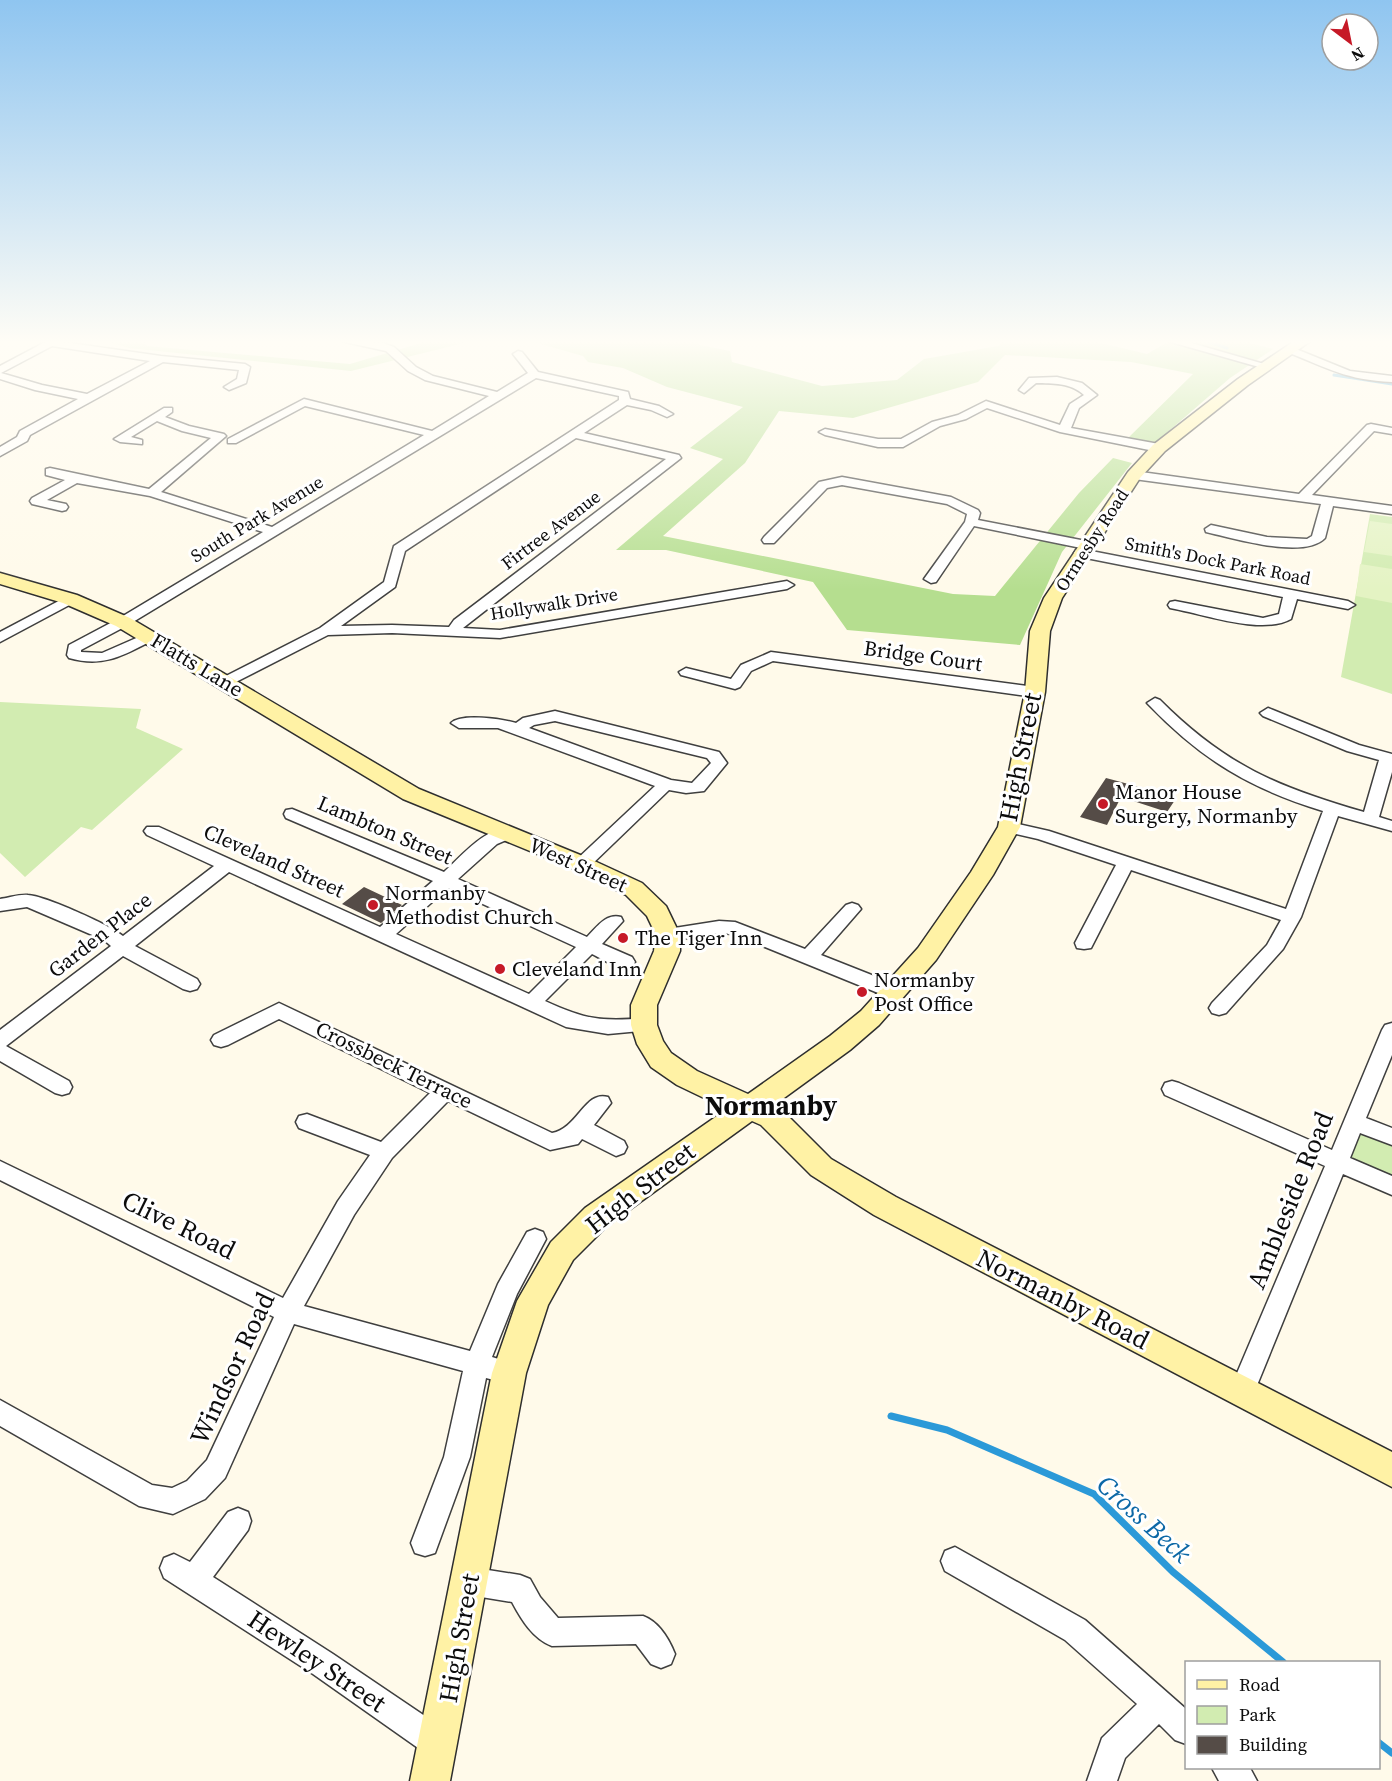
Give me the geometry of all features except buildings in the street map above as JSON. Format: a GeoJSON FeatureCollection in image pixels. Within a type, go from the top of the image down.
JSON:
{"type":"FeatureCollection","features":[{"type":"Feature","properties":{"kind":"main road","name":"Ormesby Road"},"geometry":{"type":"LineString","coordinates":[[1040,631],[1053,598],[1134,476],[1159,448],[1191,423]]}},
{"type":"Feature","properties":{"kind":"main road","name":"Flatts Lane"},"geometry":{"type":"LineString","coordinates":[[0,578],[70,599],[150,636],[383,777]]}},
{"type":"Feature","properties":{"kind":"main road","name":"High Street"},"geometry":{"type":"LineString","coordinates":[[430,1781],[439,1744],[509,1373],[533,1301],[562,1251],[596,1217],[840,1042],[870,1018],[895,993],[927,954],[981,875],[1009,827],[1035,692],[1040,631]]}},
{"type":"Feature","properties":{"kind":"main road","name":"West Street"},"geometry":{"type":"LineString","coordinates":[[383,777],[411,794],[498,837],[582,864],[634,889],[657,912],[668,934]]}},
{"type":"Feature","properties":{"kind":"main road"},"geometry":{"type":"LineString","coordinates":[[668,934],[667,951],[644,1005],[644,1025],[650,1044],[661,1060],[687,1078],[750,1106]]}},
{"type":"Feature","properties":{"kind":"main road","name":"Normanby Road"},"geometry":{"type":"LineString","coordinates":[[750,1106],[771,1117],[821,1167],[874,1200],[1392,1470]]}},
{"type":"Feature","properties":{"kind":"street"},"geometry":{"type":"LineString","coordinates":[[0,452],[23,439],[24,433],[42,423]]}},
{"type":"Feature","properties":{"kind":"street"},"geometry":{"type":"LineString","coordinates":[[108,448],[146,423]]}},
{"type":"Feature","properties":{"kind":"street"},"geometry":{"type":"LineString","coordinates":[[171,423],[186,429],[220,436]]}},
{"type":"Feature","properties":{"kind":"street"},"geometry":{"type":"LineString","coordinates":[[232,441],[265,423]]}},
{"type":"Feature","properties":{"kind":"street"},"geometry":{"type":"LineString","coordinates":[[388,423],[432,434]]}},
{"type":"Feature","properties":{"kind":"street","name":"South Park Avenue"},"geometry":{"type":"LineString","coordinates":[[150,636],[98,660],[86,660],[74,655],[74,648],[123,622],[450,423]]}},
{"type":"Feature","properties":{"kind":"street"},"geometry":{"type":"LineString","coordinates":[[225,682],[325,631],[390,584],[399,549],[591,423]]}},
{"type":"Feature","properties":{"kind":"street"},"geometry":{"type":"LineString","coordinates":[[825,432],[878,443],[903,443],[939,423]]}},
{"type":"Feature","properties":{"kind":"street"},"geometry":{"type":"LineString","coordinates":[[1043,423],[1064,430],[1159,448]]}},
{"type":"Feature","properties":{"kind":"street"},"geometry":{"type":"LineString","coordinates":[[1064,430],[1067,423]]}},
{"type":"Feature","properties":{"kind":"street"},"geometry":{"type":"LineString","coordinates":[[152,494],[233,426]]}},
{"type":"Feature","properties":{"kind":"street"},"geometry":{"type":"LineString","coordinates":[[1302,498],[1371,427],[1392,431]]}},
{"type":"Feature","properties":{"kind":"street","name":"Firtree Avenue"},"geometry":{"type":"LineString","coordinates":[[452,633],[459,622],[675,458],[574,434]]}},
{"type":"Feature","properties":{"kind":"street"},"geometry":{"type":"LineString","coordinates":[[120,439],[138,442]]}},
{"type":"Feature","properties":{"kind":"street"},"geometry":{"type":"LineString","coordinates":[[50,472],[152,494],[272,531]]}},
{"type":"Feature","properties":{"kind":"street"},"geometry":{"type":"LineString","coordinates":[[1134,476],[1392,510]]}},
{"type":"Feature","properties":{"kind":"street"},"geometry":{"type":"LineString","coordinates":[[62,507],[36,501],[75,479]]}},
{"type":"Feature","properties":{"kind":"street"},"geometry":{"type":"LineString","coordinates":[[769,540],[823,485],[842,481],[951,501],[974,513],[971,522],[931,579]]}},
{"type":"Feature","properties":{"kind":"street"},"geometry":{"type":"LineString","coordinates":[[1211,529],[1290,544],[1309,544],[1318,538],[1328,501]]}},
{"type":"Feature","properties":{"kind":"street","name":"Smith's Dock Park Road"},"geometry":{"type":"LineString","coordinates":[[971,522],[1084,549],[1348,605]]}},
{"type":"Feature","properties":{"kind":"street","name":"Hollywalk Drive"},"geometry":{"type":"LineString","coordinates":[[325,631],[392,629],[501,634],[787,585]]}},
{"type":"Feature","properties":{"kind":"street"},"geometry":{"type":"LineString","coordinates":[[1175,605],[1272,622],[1286,616],[1292,594]]}},
{"type":"Feature","properties":{"kind":"street"},"geometry":{"type":"LineString","coordinates":[[2,635],[70,599]]}},
{"type":"Feature","properties":{"kind":"street","name":"Bridge Court"},"geometry":{"type":"LineString","coordinates":[[686,672],[735,684],[746,668],[771,656],[1035,692]]}},
{"type":"Feature","properties":{"kind":"street"},"geometry":{"type":"LineString","coordinates":[[1155,703],[1178,729],[1197,745],[1236,770],[1268,786],[1332,809],[1392,826]]}},
{"type":"Feature","properties":{"kind":"street"},"geometry":{"type":"LineString","coordinates":[[1268,713],[1353,748],[1390,759],[1370,820]]}},
{"type":"Feature","properties":{"kind":"street"},"geometry":{"type":"LineString","coordinates":[[459,723],[500,723],[666,784],[690,790],[701,787],[719,763],[713,755],[555,716],[529,721],[518,729]]}},
{"type":"Feature","properties":{"kind":"street"},"geometry":{"type":"LineString","coordinates":[[582,864],[666,784]]}},
{"type":"Feature","properties":{"kind":"street"},"geometry":{"type":"LineString","coordinates":[[1219,1008],[1274,949],[1292,917],[1332,809]]}},
{"type":"Feature","properties":{"kind":"street","name":"Lambton Street"},"geometry":{"type":"LineString","coordinates":[[292,814],[446,880],[625,962]]}},
{"type":"Feature","properties":{"kind":"street"},"geometry":{"type":"LineString","coordinates":[[1009,827],[1043,835],[1292,917]]}},
{"type":"Feature","properties":{"kind":"street","name":"Cleveland Street"},"geometry":{"type":"LineString","coordinates":[[153,831],[573,1022],[595,1028],[644,1025]]}},
{"type":"Feature","properties":{"kind":"street"},"geometry":{"type":"LineString","coordinates":[[383,935],[498,837]]}},
{"type":"Feature","properties":{"kind":"street"},"geometry":{"type":"LineString","coordinates":[[1084,943],[1126,863]]}},
{"type":"Feature","properties":{"kind":"street","name":"Garden Place"},"geometry":{"type":"LineString","coordinates":[[0,1041],[227,865]]}},
{"type":"Feature","properties":{"kind":"street"},"geometry":{"type":"LineString","coordinates":[[0,905],[28,901],[111,936],[134,955],[190,984]]}},
{"type":"Feature","properties":{"kind":"street"},"geometry":{"type":"LineString","coordinates":[[809,957],[852,909]]}},
{"type":"Feature","properties":{"kind":"street"},"geometry":{"type":"LineString","coordinates":[[530,1004],[614,921]]}},
{"type":"Feature","properties":{"kind":"street"},"geometry":{"type":"LineString","coordinates":[[668,934],[719,927],[735,928],[895,993]]}},
{"type":"Feature","properties":{"kind":"street","name":"Crossbeck Terrace"},"geometry":{"type":"LineString","coordinates":[[221,1040],[279,1010],[549,1142],[574,1132]]}},
{"type":"Feature","properties":{"kind":"street","name":"Ambleside Road"},"geometry":{"type":"LineString","coordinates":[[1242,1392],[1392,1030]]}},
{"type":"Feature","properties":{"kind":"street"},"geometry":{"type":"LineString","coordinates":[[0,1052],[62,1087]]}},
{"type":"Feature","properties":{"kind":"street"},"geometry":{"type":"LineString","coordinates":[[1172,1089],[1392,1186]]}},
{"type":"Feature","properties":{"kind":"street","name":"Windsor Road"},"geometry":{"type":"LineString","coordinates":[[0,1412],[148,1497],[173,1501],[196,1490],[216,1469],[288,1312],[346,1208],[384,1152],[446,1090]]}},
{"type":"Feature","properties":{"kind":"street"},"geometry":{"type":"LineString","coordinates":[[601,1103],[574,1132],[616,1147]]}},
{"type":"Feature","properties":{"kind":"street"},"geometry":{"type":"LineString","coordinates":[[1353,1121],[1392,1137]]}},
{"type":"Feature","properties":{"kind":"street"},"geometry":{"type":"LineString","coordinates":[[307,1122],[384,1152]]}},
{"type":"Feature","properties":{"kind":"street","name":"Clive Road"},"geometry":{"type":"LineString","coordinates":[[0,1170],[288,1312],[509,1373]]}},
{"type":"Feature","properties":{"kind":"street"},"geometry":{"type":"LineString","coordinates":[[426,1543],[457,1457],[476,1365],[507,1291],[535,1239]]}},
{"type":"Feature","properties":{"kind":"street","name":"Hewley Street"},"geometry":{"type":"LineString","coordinates":[[238,1521],[184,1574],[439,1744]]}},
{"type":"Feature","properties":{"kind":"street"},"geometry":{"type":"LineString","coordinates":[[955,1561],[1075,1630],[1185,1729]]}},
{"type":"Feature","properties":{"kind":"street"},"geometry":{"type":"LineString","coordinates":[[469,1581],[520,1589],[530,1607],[552,1632],[643,1630],[661,1654]]}},
{"type":"Feature","properties":{"kind":"street"},"geometry":{"type":"LineString","coordinates":[[1102,1781],[1113,1749],[1159,1704]]}},
{"type":"Feature","properties":{"kind":"street"},"geometry":{"type":"LineString","coordinates":[[1229,1769],[1242,1781]]}},
{"type":"Feature","properties":{"kind":"green space"},"geometry":{"type":"Polygon","coordinates":[[[722,423],[771,423],[745,463],[663,536],[953,594],[995,596],[1079,493],[1113,458],[1132,463],[1062,552],[1020,645],[847,630],[813,582],[666,550],[616,550],[723,459],[690,448],[722,423]]]}},
{"type":"Feature","properties":{"kind":"green space"},"geometry":{"type":"Polygon","coordinates":[[[1143,423],[1178,423],[1155,443],[1127,439],[1143,423]]]}},
{"type":"Feature","properties":{"kind":"green space"},"geometry":{"type":"Polygon","coordinates":[[[1370,514],[1392,517],[1392,694],[1341,677],[1370,514]]]}},
{"type":"Feature","properties":{"kind":"green space"},"geometry":{"type":"Polygon","coordinates":[[[1370,521],[1392,524],[1392,556],[1364,552],[1370,521]]]}},
{"type":"Feature","properties":{"kind":"green space"},"geometry":{"type":"Polygon","coordinates":[[[1360,564],[1392,569],[1392,603],[1356,596],[1360,564]]]}},
{"type":"Feature","properties":{"kind":"green space"},"geometry":{"type":"Polygon","coordinates":[[[0,702],[141,709],[136,728],[183,749],[92,830],[81,827],[25,877],[0,853],[0,702]]]}},
{"type":"Feature","properties":{"kind":"green space"},"geometry":{"type":"Polygon","coordinates":[[[1354,1127],[1392,1143],[1392,1177],[1347,1157],[1354,1127]]]}},
{"type":"Feature","properties":{"kind":"waterway","name":"Cross Beck"},"geometry":{"type":"LineString","coordinates":[[891,1416],[947,1430],[1094,1494],[1173,1572],[1282,1661]]}},
{"type":"Feature","properties":{"kind":"waterway","name":"Cross Beck"},"geometry":{"type":"LineString","coordinates":[[1380,1744],[1392,1753]]}},
{"type":"Feature","properties":{"kind":"place","name":"Manor House Surgery, Normanby"},"geometry":{"type":"Point","coordinates":[1103,804]}},
{"type":"Feature","properties":{"kind":"place","name":"Normanby Methodist Church"},"geometry":{"type":"Point","coordinates":[373,905]}},
{"type":"Feature","properties":{"kind":"place","name":"The Tiger Inn"},"geometry":{"type":"Point","coordinates":[623,938]}},
{"type":"Feature","properties":{"kind":"place","name":"Cleveland Inn"},"geometry":{"type":"Point","coordinates":[500,969]}},
{"type":"Feature","properties":{"kind":"place","name":"Normanby Post Office"},"geometry":{"type":"Point","coordinates":[862,992]}},
{"type":"Feature","properties":{"kind":"district","name":"Normanby"},"geometry":{"type":"Point","coordinates":[771,1106]}}]}
